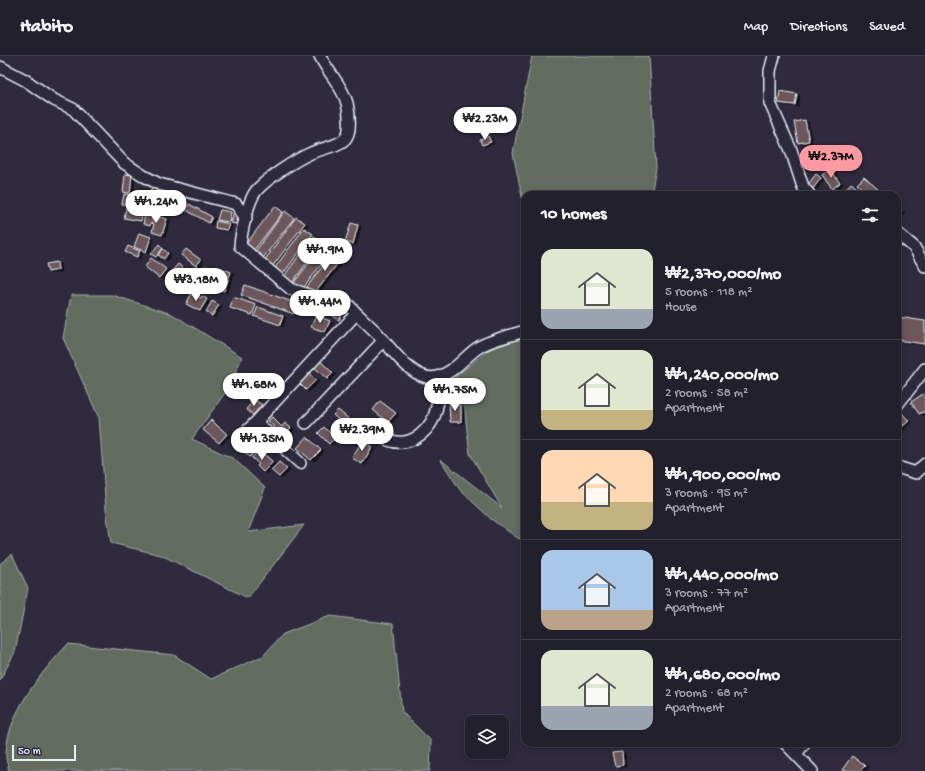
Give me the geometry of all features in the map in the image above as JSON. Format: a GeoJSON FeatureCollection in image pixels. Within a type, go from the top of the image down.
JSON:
{"type":"FeatureCollection","features":[{"type":"Feature","properties":{"kind":"street"},"geometry":{"type":"LineString","coordinates":[[320,56],[324,65],[343,89],[347,105],[349,131],[345,139],[333,146],[312,152],[279,172],[256,191],[247,212],[241,235],[240,246],[252,258],[291,289],[317,298],[344,300],[414,372],[430,377],[437,377],[454,368],[479,346],[521,332]]}},
{"type":"Feature","properties":{"kind":"street"},"geometry":{"type":"LineString","coordinates":[[774,56],[770,71],[770,103],[791,150],[803,187],[806,191]]}},
{"type":"Feature","properties":{"kind":"street"},"geometry":{"type":"LineString","coordinates":[[0,67],[25,80],[54,100],[73,109],[124,163],[144,176],[159,184],[236,204],[246,219]]}},
{"type":"Feature","properties":{"kind":"street"},"geometry":{"type":"LineString","coordinates":[[901,236],[914,247],[925,266]]}},
{"type":"Feature","properties":{"kind":"street"},"geometry":{"type":"LineString","coordinates":[[241,437],[356,314]]}},
{"type":"Feature","properties":{"kind":"street"},"geometry":{"type":"LineString","coordinates":[[306,424],[383,341]]}},
{"type":"Feature","properties":{"kind":"street"},"geometry":{"type":"LineString","coordinates":[[901,400],[925,369]]}},
{"type":"Feature","properties":{"kind":"street"},"geometry":{"type":"LineString","coordinates":[[388,440],[395,443],[405,443],[415,440],[423,432],[438,406],[437,377]]}},
{"type":"Feature","properties":{"kind":"street"},"geometry":{"type":"LineString","coordinates":[[256,422],[300,463]]}},
{"type":"Feature","properties":{"kind":"street"},"geometry":{"type":"LineString","coordinates":[[901,468],[916,472],[925,464]]}},
{"type":"Feature","properties":{"kind":"street"},"geometry":{"type":"LineString","coordinates":[[790,747],[812,771]]}},
{"type":"Feature","properties":{"kind":"street"},"geometry":{"type":"LineString","coordinates":[[797,753],[801,747]]}},
{"type":"Feature","properties":{"kind":"green space"},"geometry":{"type":"Polygon","coordinates":[[[532,56],[649,56],[656,168],[652,191],[521,191],[521,192],[513,153],[532,56]]]}},
{"type":"Feature","properties":{"kind":"green space"},"geometry":{"type":"Polygon","coordinates":[[[71,295],[112,295],[172,314],[242,357],[230,386],[192,439],[234,459],[265,488],[248,532],[304,525],[248,598],[161,555],[111,543],[106,509],[99,418],[63,338],[71,295]]]}},
{"type":"Feature","properties":{"kind":"green space"},"geometry":{"type":"Polygon","coordinates":[[[521,338],[521,539],[519,539],[491,519],[460,490],[440,459],[502,508],[470,454],[463,398],[455,377],[491,348],[521,338]]]}},
{"type":"Feature","properties":{"kind":"green space"},"geometry":{"type":"Polygon","coordinates":[[[12,554],[28,588],[15,652],[0,680],[0,564],[12,554]]]}},
{"type":"Feature","properties":{"kind":"green space"},"geometry":{"type":"Polygon","coordinates":[[[330,616],[393,624],[402,712],[431,741],[430,771],[9,771],[6,758],[8,740],[18,710],[37,681],[68,644],[174,655],[211,679],[263,656],[283,634],[330,616]]]}},
{"type":"Feature","properties":{"kind":"building"},"geometry":{"type":"Polygon","coordinates":[[[780,91],[797,94],[795,105],[778,103],[780,91]]]}},
{"type":"Feature","properties":{"kind":"building"},"geometry":{"type":"Polygon","coordinates":[[[805,120],[809,141],[798,143],[794,122],[805,120]]]}},
{"type":"Feature","properties":{"kind":"building"},"geometry":{"type":"Polygon","coordinates":[[[488,136],[491,142],[482,145],[480,140],[488,136]]]}},
{"type":"Feature","properties":{"kind":"building"},"geometry":{"type":"Polygon","coordinates":[[[830,169],[840,183],[832,189],[822,175],[830,169]]]}},
{"type":"Feature","properties":{"kind":"building"},"geometry":{"type":"Polygon","coordinates":[[[125,174],[132,175],[130,193],[123,192],[125,174]]]}},
{"type":"Feature","properties":{"kind":"building"},"geometry":{"type":"Polygon","coordinates":[[[816,174],[821,178],[812,190],[807,186],[816,174]]]}},
{"type":"Feature","properties":{"kind":"building"},"geometry":{"type":"Polygon","coordinates":[[[864,177],[879,190],[865,191],[857,184],[864,177]]]}},
{"type":"Feature","properties":{"kind":"building"},"geometry":{"type":"Polygon","coordinates":[[[851,183],[857,188],[854,191],[844,191],[851,183]]]}},
{"type":"Feature","properties":{"kind":"building"},"geometry":{"type":"Polygon","coordinates":[[[153,184],[158,186],[156,193],[150,192],[153,184]]]}},
{"type":"Feature","properties":{"kind":"building"},"geometry":{"type":"Polygon","coordinates":[[[149,193],[158,195],[156,201],[148,199],[149,193]]]}},
{"type":"Feature","properties":{"kind":"building"},"geometry":{"type":"Polygon","coordinates":[[[124,194],[131,195],[130,205],[122,204],[124,194]]]}},
{"type":"Feature","properties":{"kind":"building"},"geometry":{"type":"Polygon","coordinates":[[[189,204],[212,217],[209,223],[186,210],[189,204]]]}},
{"type":"Feature","properties":{"kind":"building"},"geometry":{"type":"Polygon","coordinates":[[[136,206],[143,207],[141,221],[124,218],[126,208],[136,208],[136,206]]]}},
{"type":"Feature","properties":{"kind":"building"},"geometry":{"type":"Polygon","coordinates":[[[275,206],[283,212],[254,250],[246,244],[275,206]]]}},
{"type":"Feature","properties":{"kind":"building"},"geometry":{"type":"Polygon","coordinates":[[[220,210],[231,212],[229,222],[217,220],[220,210]]]}},
{"type":"Feature","properties":{"kind":"building"},"geometry":{"type":"Polygon","coordinates":[[[234,211],[240,212],[236,224],[231,223],[234,211]]]}},
{"type":"Feature","properties":{"kind":"building"},"geometry":{"type":"Polygon","coordinates":[[[285,211],[294,218],[263,258],[255,252],[285,211]]]}},
{"type":"Feature","properties":{"kind":"building"},"geometry":{"type":"Polygon","coordinates":[[[145,215],[153,217],[152,220],[158,221],[160,217],[167,219],[162,235],[152,232],[154,224],[151,223],[150,226],[143,224],[145,215]]]}},
{"type":"Feature","properties":{"kind":"building"},"geometry":{"type":"Polygon","coordinates":[[[296,217],[305,223],[272,267],[264,261],[296,217]]]}},
{"type":"Feature","properties":{"kind":"building"},"geometry":{"type":"Polygon","coordinates":[[[216,221],[229,224],[227,230],[215,228],[216,221]]]}},
{"type":"Feature","properties":{"kind":"building"},"geometry":{"type":"Polygon","coordinates":[[[351,223],[358,225],[353,244],[345,242],[351,223]]]}},
{"type":"Feature","properties":{"kind":"building"},"geometry":{"type":"Polygon","coordinates":[[[304,228],[313,234],[282,275],[274,269],[304,228]]]}},
{"type":"Feature","properties":{"kind":"building"},"geometry":{"type":"Polygon","coordinates":[[[139,233],[151,237],[146,252],[134,247],[139,233]]]}},
{"type":"Feature","properties":{"kind":"building"},"geometry":{"type":"Polygon","coordinates":[[[314,236],[322,242],[292,283],[284,276],[314,236]]]}},
{"type":"Feature","properties":{"kind":"building"},"geometry":{"type":"Polygon","coordinates":[[[324,243],[332,250],[302,290],[293,284],[324,243]]]}},
{"type":"Feature","properties":{"kind":"building"},"geometry":{"type":"Polygon","coordinates":[[[159,244],[163,248],[156,257],[151,254],[159,244]]]}},
{"type":"Feature","properties":{"kind":"building"},"geometry":{"type":"Polygon","coordinates":[[[128,246],[140,251],[137,257],[125,252],[128,246]]]}},
{"type":"Feature","properties":{"kind":"building"},"geometry":{"type":"Polygon","coordinates":[[[163,249],[168,253],[164,259],[158,255],[163,249]]]}},
{"type":"Feature","properties":{"kind":"building"},"geometry":{"type":"Polygon","coordinates":[[[186,249],[201,260],[196,266],[181,255],[186,249]]]}},
{"type":"Feature","properties":{"kind":"building"},"geometry":{"type":"Polygon","coordinates":[[[334,251],[342,258],[315,293],[307,287],[334,251]]]}},
{"type":"Feature","properties":{"kind":"building"},"geometry":{"type":"Polygon","coordinates":[[[151,258],[166,269],[159,278],[145,267],[151,258]]]}},
{"type":"Feature","properties":{"kind":"building"},"geometry":{"type":"Polygon","coordinates":[[[57,262],[58,270],[48,272],[46,264],[57,262]]]}},
{"type":"Feature","properties":{"kind":"building"},"geometry":{"type":"Polygon","coordinates":[[[178,264],[183,268],[178,275],[172,271],[178,264]]]}},
{"type":"Feature","properties":{"kind":"building"},"geometry":{"type":"Polygon","coordinates":[[[205,266],[214,269],[208,285],[199,281],[205,266]]]}},
{"type":"Feature","properties":{"kind":"building"},"geometry":{"type":"Polygon","coordinates":[[[218,267],[231,272],[224,291],[211,286],[218,267]]]}},
{"type":"Feature","properties":{"kind":"building"},"geometry":{"type":"Polygon","coordinates":[[[245,285],[298,304],[294,314],[241,295],[245,285]]]}},
{"type":"Feature","properties":{"kind":"building"},"geometry":{"type":"Polygon","coordinates":[[[192,293],[201,298],[202,296],[207,299],[200,311],[186,304],[192,293]]]}},
{"type":"Feature","properties":{"kind":"building"},"geometry":{"type":"Polygon","coordinates":[[[233,297],[256,305],[252,315],[230,308],[233,297]]]}},
{"type":"Feature","properties":{"kind":"building"},"geometry":{"type":"Polygon","coordinates":[[[212,301],[219,305],[212,316],[206,312],[212,301]]]}},
{"type":"Feature","properties":{"kind":"building"},"geometry":{"type":"Polygon","coordinates":[[[339,303],[346,307],[339,320],[333,316],[339,303]]]}},
{"type":"Feature","properties":{"kind":"building"},"geometry":{"type":"Polygon","coordinates":[[[258,307],[283,316],[280,325],[254,316],[258,307]]]}},
{"type":"Feature","properties":{"kind":"building"},"geometry":{"type":"Polygon","coordinates":[[[316,315],[330,321],[325,332],[311,327],[316,315]]]}},
{"type":"Feature","properties":{"kind":"building"},"geometry":{"type":"Polygon","coordinates":[[[901,318],[925,321],[925,344],[901,341],[901,318]]]}},
{"type":"Feature","properties":{"kind":"building"},"geometry":{"type":"Polygon","coordinates":[[[318,359],[333,373],[327,379],[313,366],[318,359]]]}},
{"type":"Feature","properties":{"kind":"building"},"geometry":{"type":"Polygon","coordinates":[[[308,373],[316,380],[306,390],[299,383],[308,373]]]}},
{"type":"Feature","properties":{"kind":"building"},"geometry":{"type":"Polygon","coordinates":[[[246,387],[255,394],[250,399],[242,391],[246,387]]]}},
{"type":"Feature","properties":{"kind":"building"},"geometry":{"type":"Polygon","coordinates":[[[923,394],[925,396],[925,411],[919,414],[911,402],[923,394]]]}},
{"type":"Feature","properties":{"kind":"building"},"geometry":{"type":"Polygon","coordinates":[[[255,400],[262,405],[253,415],[246,409],[255,400]]]}},
{"type":"Feature","properties":{"kind":"building"},"geometry":{"type":"Polygon","coordinates":[[[449,400],[457,400],[457,405],[461,405],[461,422],[450,422],[449,400]]]}},
{"type":"Feature","properties":{"kind":"building"},"geometry":{"type":"Polygon","coordinates":[[[380,401],[396,413],[388,422],[373,410],[380,401]]]}},
{"type":"Feature","properties":{"kind":"building"},"geometry":{"type":"Polygon","coordinates":[[[338,410],[350,420],[345,426],[333,415],[338,410]]]}},
{"type":"Feature","properties":{"kind":"building"},"geometry":{"type":"Polygon","coordinates":[[[902,413],[909,421],[901,428],[902,413]]]}},
{"type":"Feature","properties":{"kind":"building"},"geometry":{"type":"Polygon","coordinates":[[[272,417],[282,427],[285,423],[291,428],[283,436],[268,421],[272,417]]]}},
{"type":"Feature","properties":{"kind":"building"},"geometry":{"type":"Polygon","coordinates":[[[211,420],[227,434],[219,443],[203,430],[211,420]]]}},
{"type":"Feature","properties":{"kind":"building"},"geometry":{"type":"Polygon","coordinates":[[[324,427],[335,438],[329,444],[318,433],[324,427]]]}},
{"type":"Feature","properties":{"kind":"building"},"geometry":{"type":"Polygon","coordinates":[[[307,437],[321,450],[311,460],[297,448],[307,437]]]}},
{"type":"Feature","properties":{"kind":"building"},"geometry":{"type":"Polygon","coordinates":[[[244,438],[257,450],[250,457],[237,446],[244,438]]]}},
{"type":"Feature","properties":{"kind":"building"},"geometry":{"type":"Polygon","coordinates":[[[362,441],[372,447],[362,464],[352,458],[362,441]]]}},
{"type":"Feature","properties":{"kind":"building"},"geometry":{"type":"Polygon","coordinates":[[[259,450],[273,462],[263,472],[257,466],[259,464],[252,458],[259,450]]]}},
{"type":"Feature","properties":{"kind":"building"},"geometry":{"type":"Polygon","coordinates":[[[279,462],[287,469],[279,477],[271,470],[279,462]]]}},
{"type":"Feature","properties":{"kind":"building"},"geometry":{"type":"Polygon","coordinates":[[[622,752],[623,765],[615,766],[612,753],[622,752]]]}},
{"type":"Feature","properties":{"kind":"building"},"geometry":{"type":"Polygon","coordinates":[[[852,756],[865,766],[860,771],[842,770],[852,756]]]}}]}
